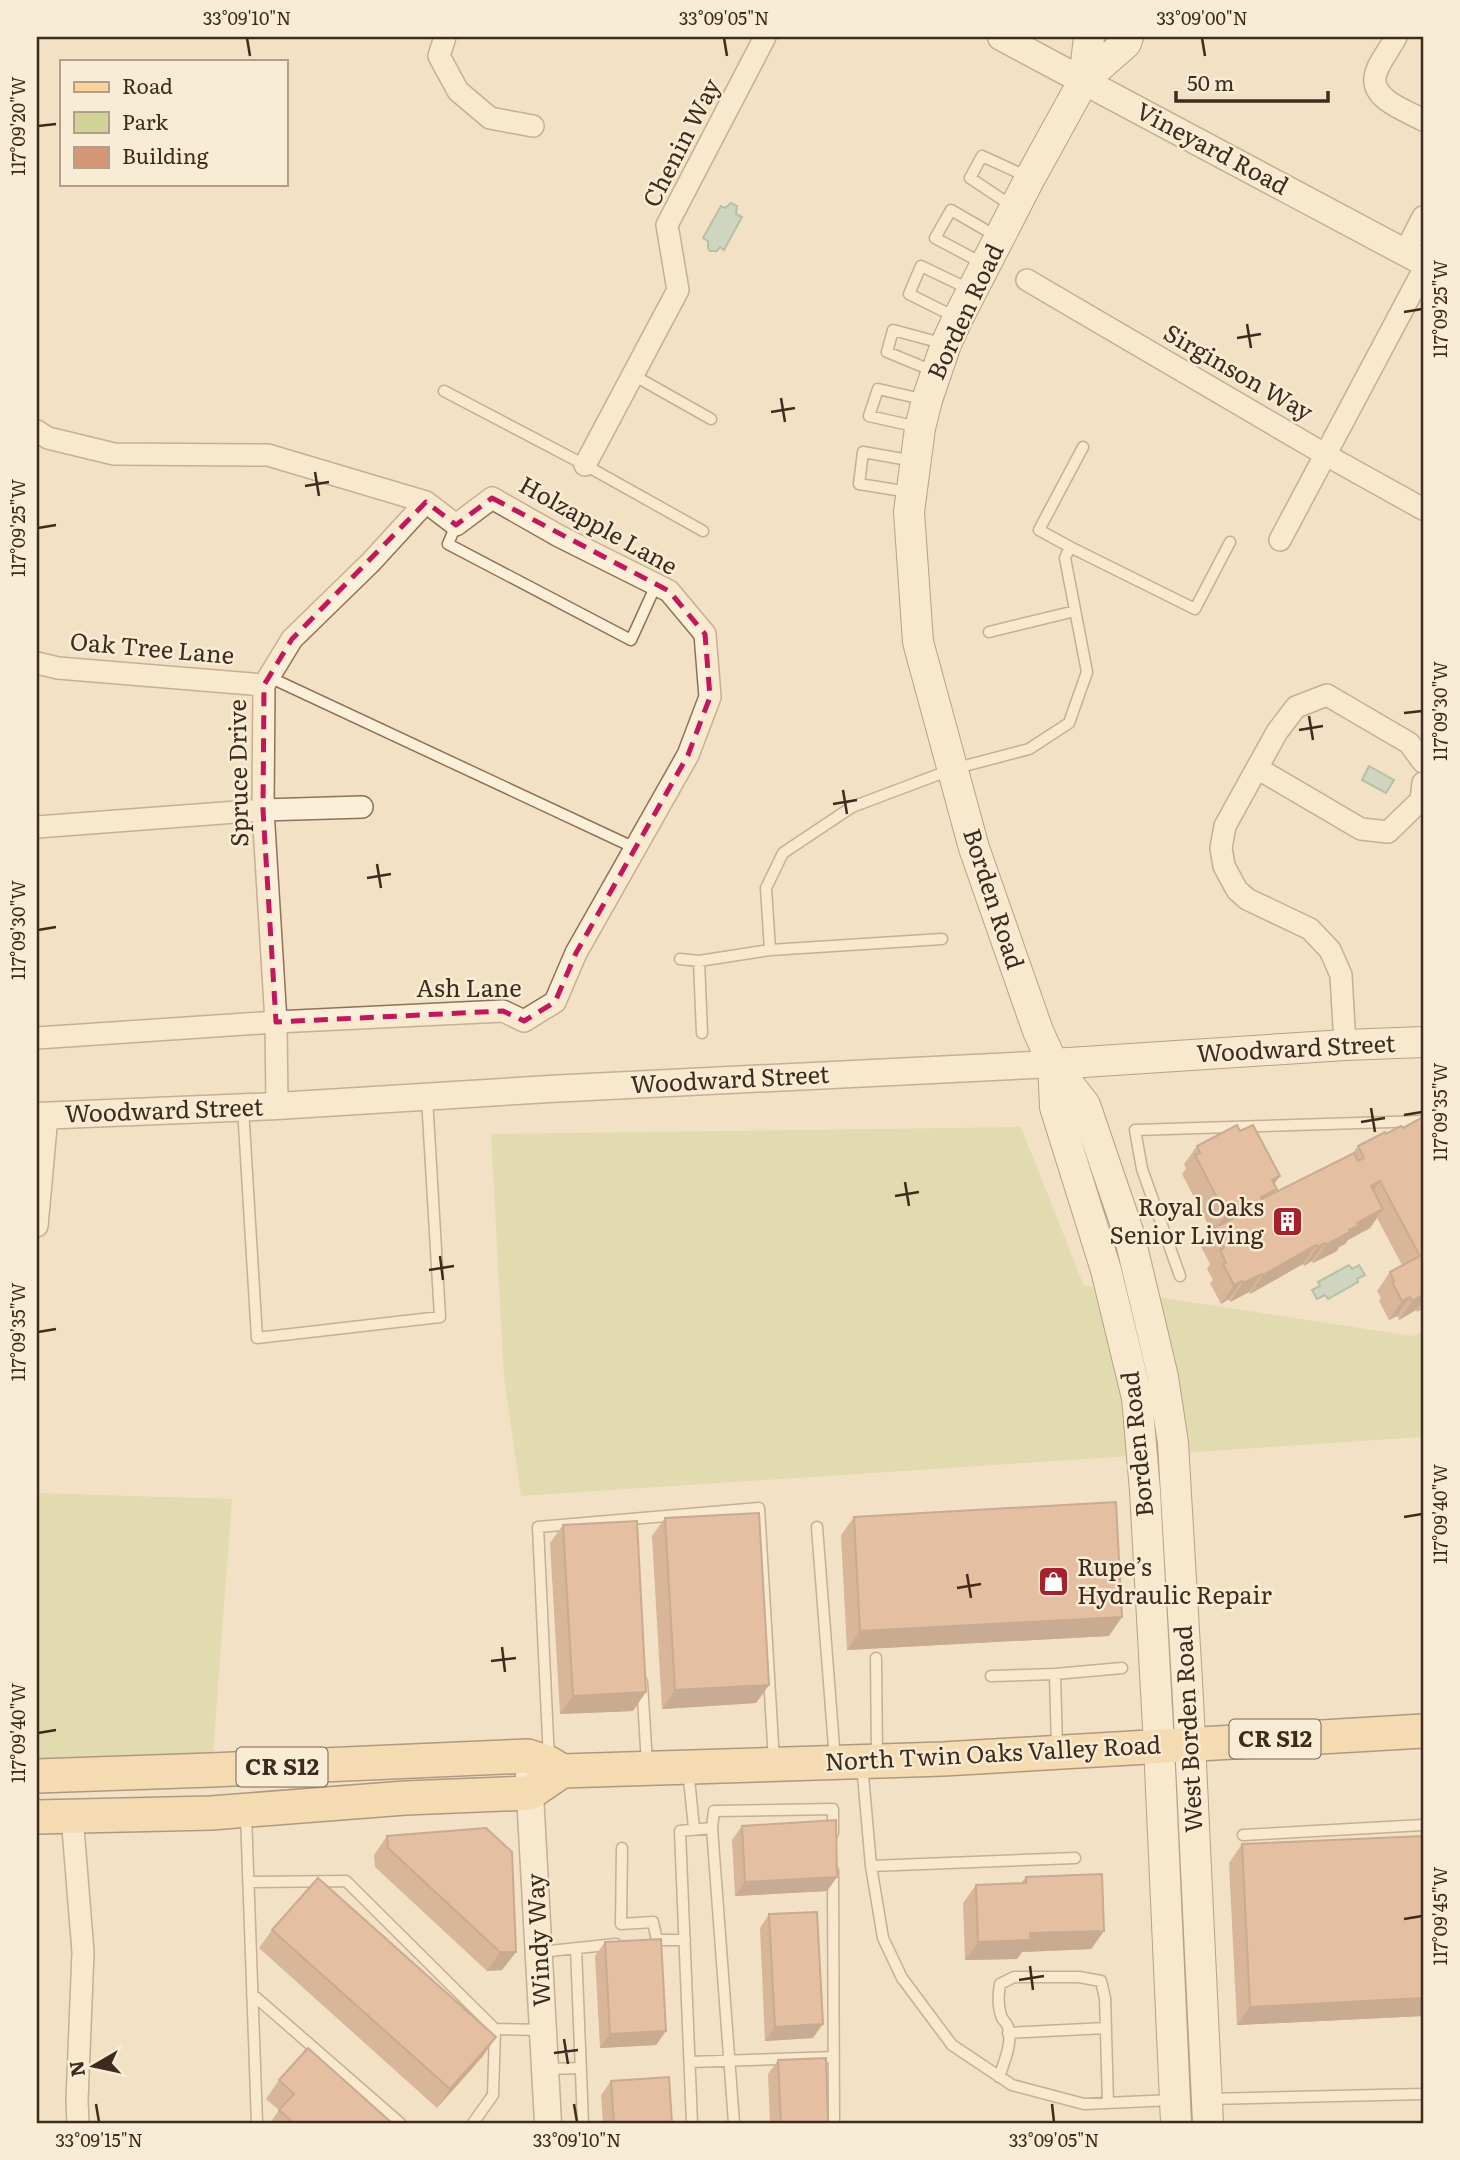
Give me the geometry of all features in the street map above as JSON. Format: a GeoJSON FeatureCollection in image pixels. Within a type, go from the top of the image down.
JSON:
{"type":"FeatureCollection","features":[{"type":"Feature","properties":{"kind":"main road","name":"Borden Road"},"geometry":{"type":"LineString","coordinates":[[1084,80],[1089,37]]}},
{"type":"Feature","properties":{"kind":"main road","name":"Borden Road"},"geometry":{"type":"LineString","coordinates":[[1128,37],[1126,43],[1084,80],[1014,208],[952,331],[928,400],[909,512],[918,642],[974,848],[1038,1031],[1053,1064],[1055,1107],[1115,1301],[1137,1398],[1175,1745]]}},
{"type":"Feature","properties":{"kind":"main road","name":"Woodward Street"},"geometry":{"type":"LineString","coordinates":[[1053,1064],[1423,1042]]}},
{"type":"Feature","properties":{"kind":"main road","name":"West Borden Road"},"geometry":{"type":"LineString","coordinates":[[1053,1064],[1085,1105],[1129,1234],[1165,1390],[1172,1443],[1176,1490],[1175,2112]]}},
{"type":"Feature","properties":{"kind":"main road","name":"North Twin Oaks Valley Road"},"geometry":{"type":"LineString","coordinates":[[37,1776],[546,1763],[648,1768],[858,1762],[1423,1731]]}},
{"type":"Feature","properties":{"kind":"main road","name":"West Borden Road"},"geometry":{"type":"LineString","coordinates":[[1175,1745],[1207,2111]]}},
{"type":"Feature","properties":{"kind":"main road"},"geometry":{"type":"LineString","coordinates":[[530,1793],[546,1763]]}},
{"type":"Feature","properties":{"kind":"main road","name":"CR S12"},"geometry":{"type":"LineString","coordinates":[[37,1817],[246,1811],[405,1798],[530,1793]]}},
{"type":"Feature","properties":{"kind":"street"},"geometry":{"type":"LineString","coordinates":[[445,37],[439,56],[457,91],[490,118],[533,126]]}},
{"type":"Feature","properties":{"kind":"street","name":"Chenin Way"},"geometry":{"type":"LineString","coordinates":[[585,465],[678,290],[667,225],[765,37]]}},
{"type":"Feature","properties":{"kind":"street","name":"Vineyard Road"},"geometry":{"type":"LineString","coordinates":[[1001,37],[1414,257]]}},
{"type":"Feature","properties":{"kind":"street"},"geometry":{"type":"LineString","coordinates":[[1396,37],[1375,76],[1376,87],[1384,99],[1423,120]]}},
{"type":"Feature","properties":{"kind":"street"},"geometry":{"type":"LineString","coordinates":[[1414,257],[1423,217]]}},
{"type":"Feature","properties":{"kind":"street"},"geometry":{"type":"LineString","coordinates":[[1280,540],[1423,271]]}},
{"type":"Feature","properties":{"kind":"street","name":"Sirginson Way"},"geometry":{"type":"LineString","coordinates":[[1027,280],[1423,509]]}},
{"type":"Feature","properties":{"kind":"street"},"geometry":{"type":"LineString","coordinates":[[37,431],[48,438],[114,454],[268,454],[426,502],[456,525]]}},
{"type":"Feature","properties":{"kind":"street","name":"Holzapple Lane"},"geometry":{"type":"LineString","coordinates":[[456,525],[492,498],[559,536],[669,591],[705,634],[710,697]]}},
{"type":"Feature","properties":{"kind":"street","name":"Spruce Drive"},"geometry":{"type":"LineString","coordinates":[[277,1106],[276,1022],[263,810],[266,681],[292,639],[426,502]]}},
{"type":"Feature","properties":{"kind":"street","name":"Oak Tree Lane"},"geometry":{"type":"LineString","coordinates":[[37,663],[58,668],[266,681]]}},
{"type":"Feature","properties":{"kind":"street"},"geometry":{"type":"LineString","coordinates":[[1345,1045],[1341,975],[1330,950],[1310,929],[1247,899],[1237,890],[1224,866],[1221,848],[1225,826],[1277,732],[1296,707],[1326,695],[1409,743],[1423,762]]}},
{"type":"Feature","properties":{"kind":"street","name":"Ash Lane"},"geometry":{"type":"LineString","coordinates":[[37,1038],[276,1022],[503,1011],[524,1021],[555,1002],[576,953],[688,755],[710,697]]}},
{"type":"Feature","properties":{"kind":"street"},"geometry":{"type":"LineString","coordinates":[[1256,768],[1362,829],[1388,832],[1421,800],[1423,783]]}},
{"type":"Feature","properties":{"kind":"street"},"geometry":{"type":"LineString","coordinates":[[37,827],[263,810],[362,807]]}},
{"type":"Feature","properties":{"kind":"street","name":"Woodward Street"},"geometry":{"type":"LineString","coordinates":[[42,1116],[243,1108],[576,1087],[1053,1064]]}},
{"type":"Feature","properties":{"kind":"street"},"geometry":{"type":"LineString","coordinates":[[37,1226],[42,1116]]}},
{"type":"Feature","properties":{"kind":"street","name":"Windy Way"},"geometry":{"type":"LineString","coordinates":[[530,1793],[548,2123]]}},
{"type":"Feature","properties":{"kind":"street"},"geometry":{"type":"LineString","coordinates":[[72,1816],[83,1952],[77,2101],[79,2123]]}},
{"type":"Feature","properties":{"kind":"lane"},"geometry":{"type":"LineString","coordinates":[[1014,208],[970,178],[982,156],[1030,178]]}},
{"type":"Feature","properties":{"kind":"lane"},"geometry":{"type":"LineString","coordinates":[[978,277],[935,238],[951,210],[1000,237]]}},
{"type":"Feature","properties":{"kind":"lane"},"geometry":{"type":"LineString","coordinates":[[952,331],[909,294],[921,266],[978,277]]}},
{"type":"Feature","properties":{"kind":"lane"},"geometry":{"type":"LineString","coordinates":[[928,400],[887,352],[893,330],[952,331]]}},
{"type":"Feature","properties":{"kind":"lane"},"geometry":{"type":"LineString","coordinates":[[633,375],[711,419]]}},
{"type":"Feature","properties":{"kind":"lane"},"geometry":{"type":"LineString","coordinates":[[444,391],[703,531]]}},
{"type":"Feature","properties":{"kind":"lane"},"geometry":{"type":"LineString","coordinates":[[1083,447],[1039,530],[1195,609],[1230,542]]}},
{"type":"Feature","properties":{"kind":"lane"},"geometry":{"type":"LineString","coordinates":[[911,492],[859,484],[863,452],[916,461]]}},
{"type":"Feature","properties":{"kind":"lane"},"geometry":{"type":"LineString","coordinates":[[456,525],[448,544],[631,640],[656,585]]}},
{"type":"Feature","properties":{"kind":"lane"},"geometry":{"type":"LineString","coordinates":[[770,950],[766,888],[783,853],[852,807],[953,769],[1029,749],[1069,723],[1087,672],[1065,558],[1070,547]]}},
{"type":"Feature","properties":{"kind":"lane"},"geometry":{"type":"LineString","coordinates":[[989,632],[1075,611]]}},
{"type":"Feature","properties":{"kind":"lane"},"geometry":{"type":"LineString","coordinates":[[266,681],[635,848]]}},
{"type":"Feature","properties":{"kind":"lane"},"geometry":{"type":"LineString","coordinates":[[680,959],[699,961],[770,950],[942,939]]}},
{"type":"Feature","properties":{"kind":"lane"},"geometry":{"type":"LineString","coordinates":[[699,961],[702,1033]]}},
{"type":"Feature","properties":{"kind":"lane"},"geometry":{"type":"LineString","coordinates":[[243,1108],[257,1338],[440,1317],[427,1097]]}},
{"type":"Feature","properties":{"kind":"lane"},"geometry":{"type":"LineString","coordinates":[[1180,1276],[1142,1169],[1135,1130],[1423,1121]]}},
{"type":"Feature","properties":{"kind":"lane"},"geometry":{"type":"LineString","coordinates":[[546,1763],[538,1527],[759,1508],[774,1764]]}},
{"type":"Feature","properties":{"kind":"lane"},"geometry":{"type":"LineString","coordinates":[[633,1519],[634,1533]]}},
{"type":"Feature","properties":{"kind":"lane"},"geometry":{"type":"LineString","coordinates":[[817,1527],[858,1762],[883,1938],[902,1978],[952,2045],[1012,2085],[1084,2104],[1108,2103],[1175,2112]]}},
{"type":"Feature","properties":{"kind":"lane"},"geometry":{"type":"LineString","coordinates":[[858,1762],[876,1658]]}},
{"type":"Feature","properties":{"kind":"lane"},"geometry":{"type":"LineString","coordinates":[[991,1676],[1122,1668]]}},
{"type":"Feature","properties":{"kind":"lane"},"geometry":{"type":"LineString","coordinates":[[642,1671],[648,1768]]}},
{"type":"Feature","properties":{"kind":"lane"},"geometry":{"type":"LineString","coordinates":[[1055,1674],[1058,1751]]}},
{"type":"Feature","properties":{"kind":"lane"},"geometry":{"type":"LineString","coordinates":[[688,1767],[694,1828]]}},
{"type":"Feature","properties":{"kind":"lane"},"geometry":{"type":"LineString","coordinates":[[734,2123],[712,1828],[715,1811],[833,1809],[833,1851]]}},
{"type":"Feature","properties":{"kind":"lane"},"geometry":{"type":"LineString","coordinates":[[246,1811],[257,2123]]}},
{"type":"Feature","properties":{"kind":"lane"},"geometry":{"type":"LineString","coordinates":[[1243,1835],[1423,1825]]}},
{"type":"Feature","properties":{"kind":"lane"},"geometry":{"type":"LineString","coordinates":[[692,2123],[680,1830],[712,1828]]}},
{"type":"Feature","properties":{"kind":"lane"},"geometry":{"type":"LineString","coordinates":[[622,1848],[621,1924],[653,1923],[657,1940]]}},
{"type":"Feature","properties":{"kind":"lane"},"geometry":{"type":"LineString","coordinates":[[871,1866],[1075,1858]]}},
{"type":"Feature","properties":{"kind":"lane"},"geometry":{"type":"LineString","coordinates":[[833,1864],[834,2123]]}},
{"type":"Feature","properties":{"kind":"lane"},"geometry":{"type":"LineString","coordinates":[[248,1882],[346,1881],[495,2029],[544,2030]]}},
{"type":"Feature","properties":{"kind":"lane"},"geometry":{"type":"LineString","coordinates":[[644,1942],[685,1940]]}},
{"type":"Feature","properties":{"kind":"lane"},"geometry":{"type":"LineString","coordinates":[[540,1952],[630,1943]]}},
{"type":"Feature","properties":{"kind":"lane"},"geometry":{"type":"LineString","coordinates":[[576,1948],[583,2123]]}},
{"type":"Feature","properties":{"kind":"lane"},"geometry":{"type":"LineString","coordinates":[[999,2077],[1006,2057],[1008,2028],[1001,2015],[999,1984],[1014,1977],[1079,1977],[1101,1981],[1105,1998],[1108,2103]]}},
{"type":"Feature","properties":{"kind":"lane"},"geometry":{"type":"LineString","coordinates":[[252,1994],[400,2123]]}},
{"type":"Feature","properties":{"kind":"lane"},"geometry":{"type":"LineString","coordinates":[[1008,2033],[1106,2028]]}},
{"type":"Feature","properties":{"kind":"lane"},"geometry":{"type":"LineString","coordinates":[[473,2123],[493,2095],[495,2029]]}},
{"type":"Feature","properties":{"kind":"lane"},"geometry":{"type":"LineString","coordinates":[[690,2062],[834,2057]]}},
{"type":"Feature","properties":{"kind":"lane"},"geometry":{"type":"LineString","coordinates":[[546,2069],[581,2068]]}},
{"type":"Feature","properties":{"kind":"lane"},"geometry":{"type":"LineString","coordinates":[[1207,2111],[1423,2094]]}},
{"type":"Feature","properties":{"kind":"highlighted area"},"geometry":{"type":"Polygon","coordinates":[[[492,498],[669,591],[705,634],[710,697],[688,755],[576,953],[555,1002],[524,1021],[503,1011],[276,1022],[263,810],[264,685],[292,639],[426,502],[456,525],[492,498]]]}},
{"type":"Feature","properties":{"kind":"green space"},"geometry":{"type":"Polygon","coordinates":[[[1021,1127],[1084,1286],[1413,1336],[1423,1331],[1423,1437],[521,1496],[504,1378],[491,1134],[1021,1127]]]}},
{"type":"Feature","properties":{"kind":"green space"},"geometry":{"type":"Polygon","coordinates":[[[37,1493],[232,1499],[211,1781],[37,1789],[37,1493]]]}},
{"type":"Feature","properties":{"kind":"shaded area"},"geometry":{"type":"Polygon","coordinates":[[[731,203],[737,206],[736,214],[742,217],[724,250],[720,247],[717,251],[710,251],[708,241],[703,238],[721,206],[725,208],[731,203]]]}},
{"type":"Feature","properties":{"kind":"shaded area"},"geometry":{"type":"Polygon","coordinates":[[[1369,766],[1394,780],[1386,793],[1362,780],[1369,766]]]}},
{"type":"Feature","properties":{"kind":"shaded area"},"geometry":{"type":"Polygon","coordinates":[[[1349,1265],[1352,1269],[1359,1265],[1365,1275],[1328,1299],[1325,1295],[1317,1299],[1312,1290],[1320,1286],[1318,1282],[1349,1265]]]}},
{"type":"Feature","properties":{"kind":"building","name":"Royal Oaks Senior Living"},"geometry":{"type":"Polygon","coordinates":[[[1423,1117],[1423,1295],[1412,1301],[1410,1297],[1402,1301],[1392,1282],[1394,1281],[1390,1272],[1420,1256],[1380,1181],[1371,1186],[1383,1209],[1326,1245],[1316,1245],[1263,1275],[1234,1285],[1223,1264],[1226,1263],[1220,1250],[1224,1248],[1214,1228],[1243,1213],[1240,1208],[1226,1215],[1195,1155],[1200,1153],[1197,1146],[1237,1125],[1240,1131],[1253,1125],[1280,1176],[1272,1180],[1277,1189],[1261,1197],[1262,1199],[1354,1153],[1358,1161],[1364,1158],[1358,1146],[1423,1117]]]}},
{"type":"Feature","properties":{"kind":"building"},"geometry":{"type":"Polygon","coordinates":[[[1116,1502],[1122,1617],[860,1631],[854,1517],[1116,1502]]]}},
{"type":"Feature","properties":{"kind":"building"},"geometry":{"type":"Polygon","coordinates":[[[759,1513],[769,1685],[675,1690],[665,1518],[759,1513]]]}},
{"type":"Feature","properties":{"kind":"building"},"geometry":{"type":"Polygon","coordinates":[[[637,1521],[646,1692],[573,1696],[563,1525],[637,1521]]]}},
{"type":"Feature","properties":{"kind":"building"},"geometry":{"type":"Polygon","coordinates":[[[836,1820],[837,1877],[745,1882],[742,1826],[836,1820]]]}},
{"type":"Feature","properties":{"kind":"building"},"geometry":{"type":"Polygon","coordinates":[[[486,1828],[512,1852],[516,1952],[500,1952],[388,1848],[387,1836],[486,1828]]]}},
{"type":"Feature","properties":{"kind":"building"},"geometry":{"type":"Polygon","coordinates":[[[1423,1836],[1423,1998],[1250,2007],[1242,1844],[1423,1836]]]}},
{"type":"Feature","properties":{"kind":"building"},"geometry":{"type":"Polygon","coordinates":[[[1102,1874],[1104,1931],[1030,1933],[1030,1940],[978,1942],[976,1885],[1026,1883],[1026,1877],[1102,1874]]]}},
{"type":"Feature","properties":{"kind":"building"},"geometry":{"type":"Polygon","coordinates":[[[318,1878],[496,2037],[450,2089],[272,1930],[318,1878]]]}},
{"type":"Feature","properties":{"kind":"building"},"geometry":{"type":"Polygon","coordinates":[[[817,1912],[823,2024],[775,2027],[769,1914],[817,1912]]]}},
{"type":"Feature","properties":{"kind":"building"},"geometry":{"type":"Polygon","coordinates":[[[661,1939],[666,2031],[610,2034],[605,1942],[661,1939]]]}},
{"type":"Feature","properties":{"kind":"building"},"geometry":{"type":"Polygon","coordinates":[[[308,2048],[392,2123],[294,2123],[279,2110],[294,2094],[279,2080],[308,2048]]]}},
{"type":"Feature","properties":{"kind":"building"},"geometry":{"type":"Polygon","coordinates":[[[826,2058],[828,2123],[781,2123],[778,2060],[826,2058]]]}},
{"type":"Feature","properties":{"kind":"building"},"geometry":{"type":"Polygon","coordinates":[[[669,2077],[672,2123],[614,2123],[611,2081],[669,2077]]]}},
{"type":"Feature","properties":{"kind":"place","name":"Royal Oaks Senior Living"},"geometry":{"type":"Point","coordinates":[1287,1222]}},
{"type":"Feature","properties":{"kind":"place","name":"Rupe’s Hydraulic Repair"},"geometry":{"type":"Point","coordinates":[1054,1582]}}]}
